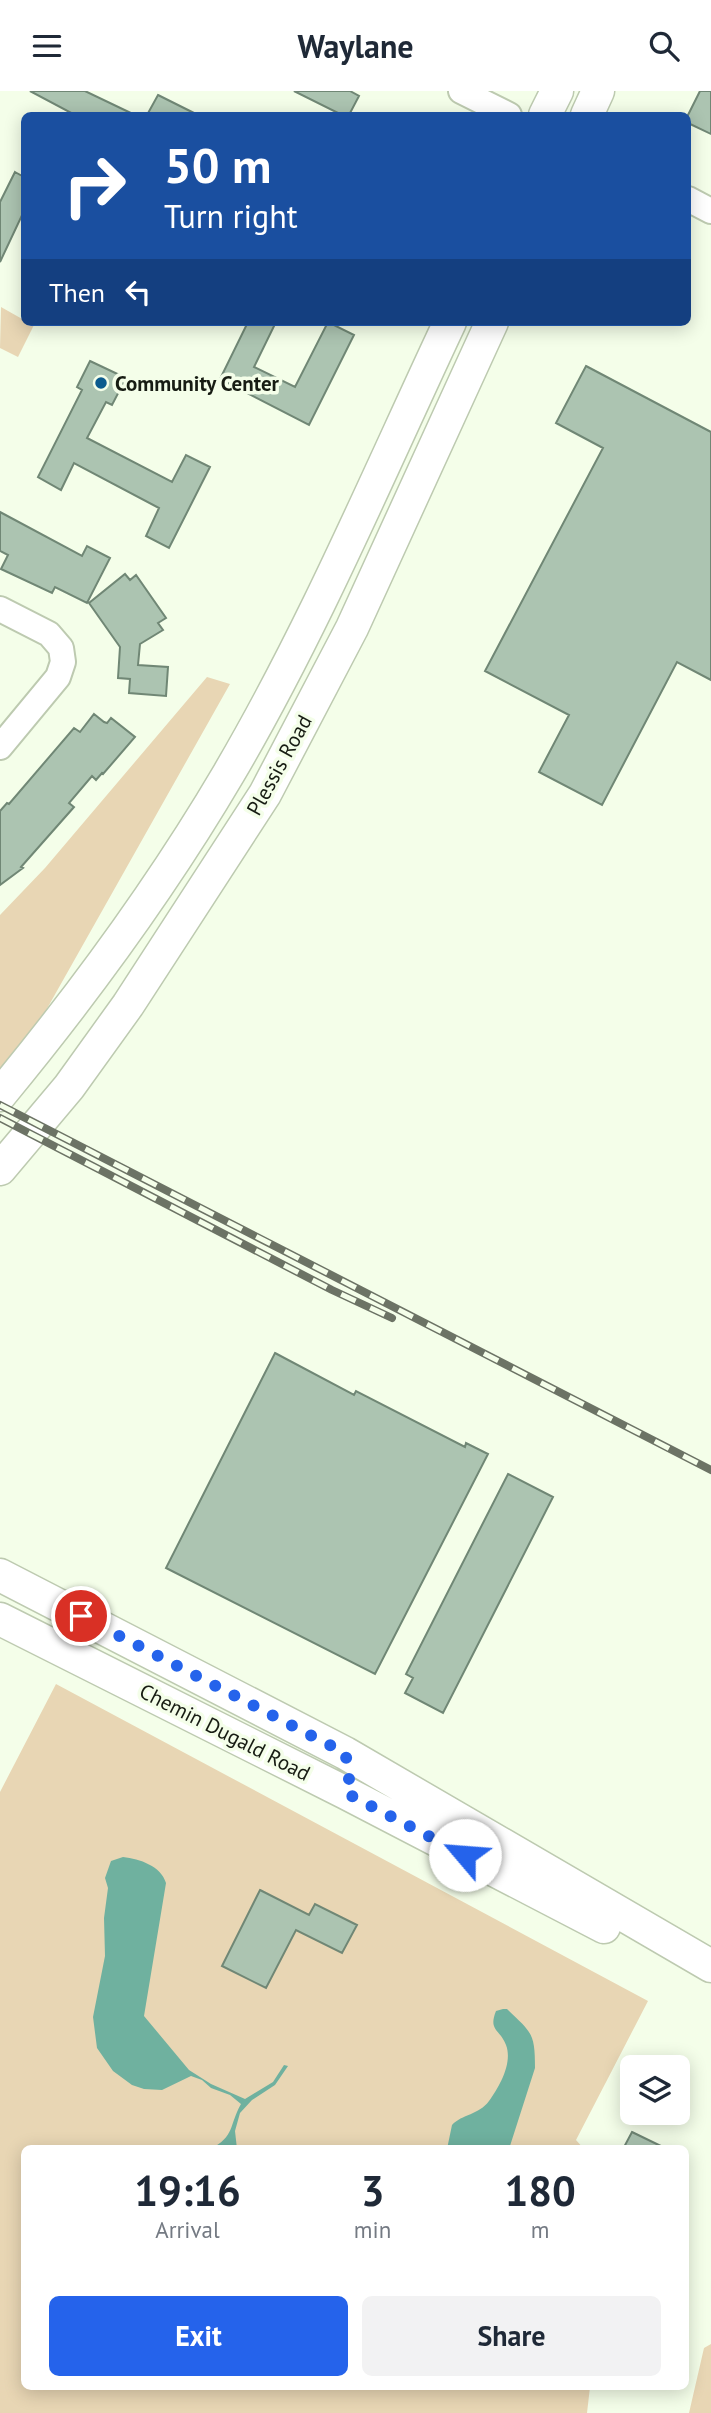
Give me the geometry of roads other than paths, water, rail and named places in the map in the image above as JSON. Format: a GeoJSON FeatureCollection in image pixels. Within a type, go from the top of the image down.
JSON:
{"type":"FeatureCollection","features":[{"type":"Feature","properties":{"kind":"main road"},"geometry":{"type":"LineString","coordinates":[[546,112],[557,91]]}},
{"type":"Feature","properties":{"kind":"main road"},"geometry":{"type":"LineString","coordinates":[[588,112],[598,91]]}},
{"type":"Feature","properties":{"kind":"main road","name":"Plessis Road"},"geometry":{"type":"LineString","coordinates":[[0,1095],[55,1028],[123,937],[174,862],[229,772],[282,677],[448,326]]}},
{"type":"Feature","properties":{"kind":"main road","name":"Plessis Road"},"geometry":{"type":"LineString","coordinates":[[0,1169],[69,1087],[128,1005],[265,794],[352,628],[490,326]]}},
{"type":"Feature","properties":{"kind":"main road","name":"Chemin Dugald Road"},"geometry":{"type":"LineString","coordinates":[[0,1575],[345,1753],[711,1966]]}},
{"type":"Feature","properties":{"kind":"main road"},"geometry":{"type":"LineString","coordinates":[[8,1623],[36,1593]]}},
{"type":"Feature","properties":{"kind":"main road","name":"Chemin Dugald Road"},"geometry":{"type":"LineString","coordinates":[[8,1623],[346,1793],[711,1982]]}},
{"type":"Feature","properties":{"kind":"main road"},"geometry":{"type":"LineString","coordinates":[[345,1753],[350,1774],[346,1793]]}},
{"type":"Feature","properties":{"kind":"street"},"geometry":{"type":"LineString","coordinates":[[461,91],[503,112]]}},
{"type":"Feature","properties":{"kind":"street"},"geometry":{"type":"LineString","coordinates":[[691,201],[711,211]]}},
{"type":"Feature","properties":{"kind":"street"},"geometry":{"type":"LineString","coordinates":[[0,609],[49,634],[61,648],[63,662],[58,677],[0,747]]}},
{"type":"Feature","properties":{"kind":"water"},"geometry":{"type":"Polygon","coordinates":[[[123,1857],[149,1864],[160,1872],[166,1883],[144,2016],[189,2070],[211,2084],[245,2099],[273,2082],[284,2065],[288,2066],[275,2085],[252,2100],[240,2113],[235,2131],[237,2145],[216,2145],[228,2135],[241,2104],[230,2095],[191,2076],[162,2090],[132,2085],[113,2071],[97,2048],[93,2017],[105,1956],[104,1918],[108,1888],[105,1878],[111,1861],[123,1857]]]}},
{"type":"Feature","properties":{"kind":"water"},"geometry":{"type":"Polygon","coordinates":[[[507,2009],[527,2029],[533,2040],[535,2056],[535,2068],[510,2145],[448,2145],[452,2125],[485,2106],[504,2075],[508,2052],[493,2023],[496,2011],[507,2009]]]}},
{"type":"Feature","properties":{"kind":"railway"},"geometry":{"type":"LineString","coordinates":[[0,1105],[711,1470]]}},
{"type":"Feature","properties":{"kind":"railway"},"geometry":{"type":"LineString","coordinates":[[0,1118],[332,1290],[392,1318]]}},
{"type":"Feature","properties":{"kind":"place","name":"Community Center"},"geometry":{"type":"Point","coordinates":[101,383]}}]}
